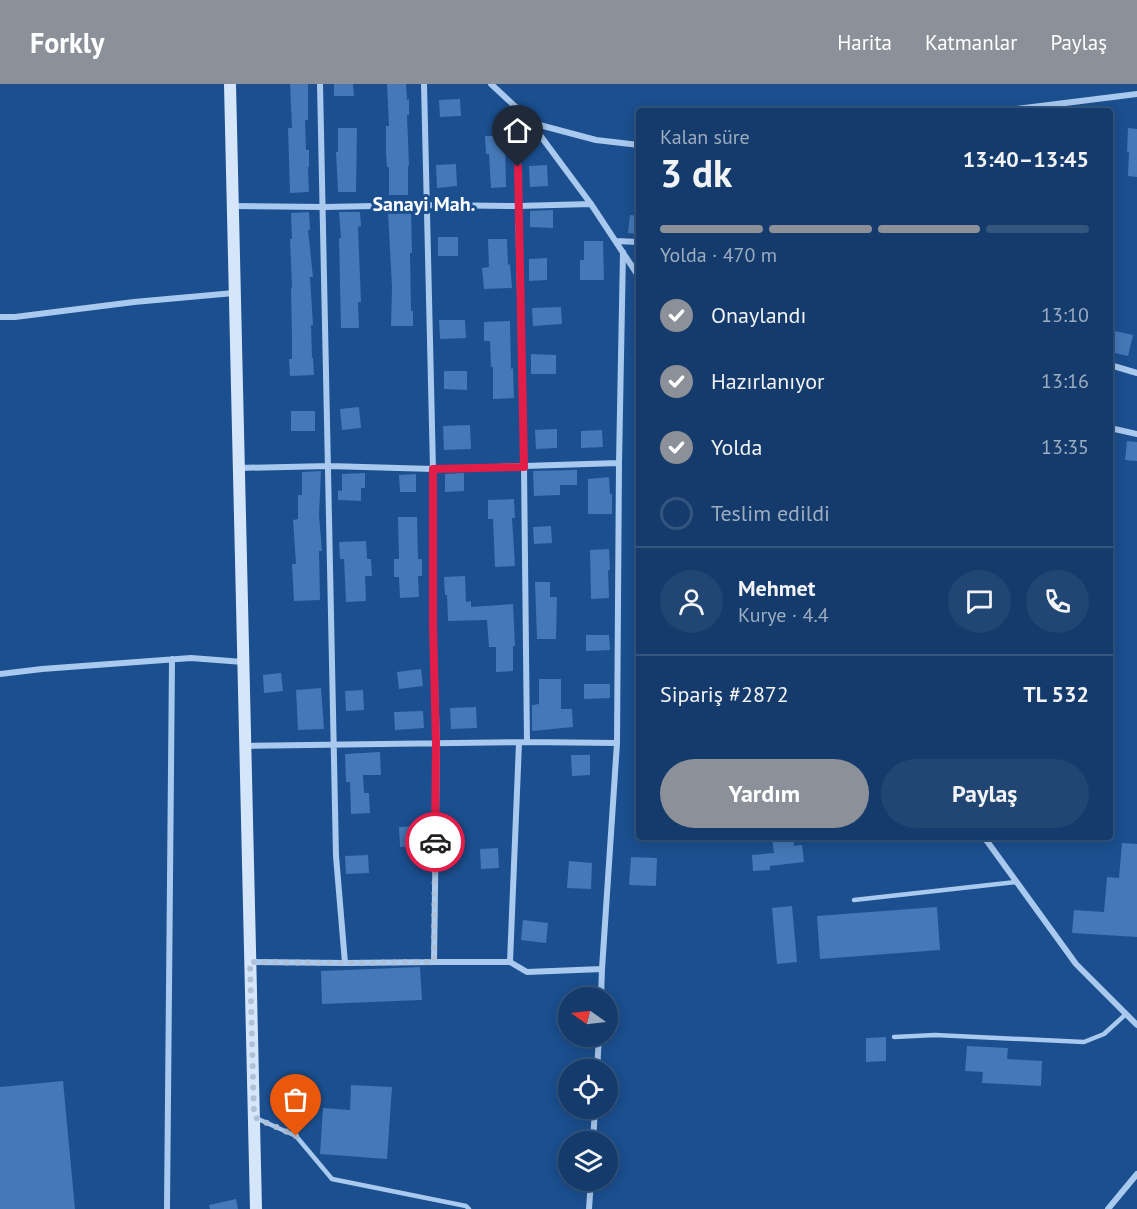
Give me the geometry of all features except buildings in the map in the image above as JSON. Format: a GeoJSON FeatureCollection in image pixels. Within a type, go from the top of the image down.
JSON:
{"type":"FeatureCollection","features":[{"type":"Feature","properties":{"kind":"main road"},"geometry":{"type":"LineString","coordinates":[[230,84],[256,1209]]}},
{"type":"Feature","properties":{"kind":"street"},"geometry":{"type":"LineString","coordinates":[[320,84],[336,856],[345,963]]}},
{"type":"Feature","properties":{"kind":"street"},"geometry":{"type":"LineString","coordinates":[[424,84],[433,469],[436,744],[434,962]]}},
{"type":"Feature","properties":{"kind":"street"},"geometry":{"type":"LineString","coordinates":[[491,84],[531,123],[591,204],[636,272]]}},
{"type":"Feature","properties":{"kind":"street"},"geometry":{"type":"LineString","coordinates":[[1025,108],[1137,94]]}},
{"type":"Feature","properties":{"kind":"street"},"geometry":{"type":"LineString","coordinates":[[518,109],[527,742]]}},
{"type":"Feature","properties":{"kind":"street"},"geometry":{"type":"LineString","coordinates":[[531,123],[596,140],[636,145]]}},
{"type":"Feature","properties":{"kind":"street"},"geometry":{"type":"LineString","coordinates":[[233,206],[591,204]]}},
{"type":"Feature","properties":{"kind":"street"},"geometry":{"type":"LineString","coordinates":[[616,241],[636,242]]}},
{"type":"Feature","properties":{"kind":"street"},"geometry":{"type":"LineString","coordinates":[[601,987],[617,743],[623,252]]}},
{"type":"Feature","properties":{"kind":"street"},"geometry":{"type":"LineString","coordinates":[[0,318],[235,293]]}},
{"type":"Feature","properties":{"kind":"street"},"geometry":{"type":"LineString","coordinates":[[1113,366],[1137,373]]}},
{"type":"Feature","properties":{"kind":"street"},"geometry":{"type":"LineString","coordinates":[[1113,429],[1137,434]]}},
{"type":"Feature","properties":{"kind":"street"},"geometry":{"type":"LineString","coordinates":[[239,468],[329,466],[433,469],[619,463]]}},
{"type":"Feature","properties":{"kind":"street"},"geometry":{"type":"LineString","coordinates":[[0,674],[191,658],[243,662]]}},
{"type":"Feature","properties":{"kind":"street"},"geometry":{"type":"LineString","coordinates":[[167,1209],[172,659]]}},
{"type":"Feature","properties":{"kind":"street"},"geometry":{"type":"LineString","coordinates":[[510,962],[519,742]]}},
{"type":"Feature","properties":{"kind":"street"},"geometry":{"type":"LineString","coordinates":[[245,746],[617,743]]}},
{"type":"Feature","properties":{"kind":"street"},"geometry":{"type":"LineString","coordinates":[[986,840],[1077,964],[1137,1025]]}},
{"type":"Feature","properties":{"kind":"street"},"geometry":{"type":"LineString","coordinates":[[250,962],[510,962],[527,972],[602,969]]}},
{"type":"Feature","properties":{"kind":"street"},"geometry":{"type":"LineString","coordinates":[[1108,1209],[1137,1174]]}},
{"type":"Feature","properties":{"kind":"street"},"geometry":{"type":"LineString","coordinates":[[589,1209],[590,1191]]}},
{"type":"Feature","properties":{"kind":"lane"},"geometry":{"type":"LineString","coordinates":[[854,900],[1016,882]]}},
{"type":"Feature","properties":{"kind":"lane"},"geometry":{"type":"LineString","coordinates":[[894,1036],[935,1035],[1084,1042],[1104,1034],[1126,1014]]}},
{"type":"Feature","properties":{"kind":"lane"},"geometry":{"type":"LineString","coordinates":[[254,1117],[296,1136],[332,1179],[466,1206],[468,1209]]}},
{"type":"Feature","properties":{"kind":"way so far"},"geometry":{"type":"LineString","coordinates":[[296,1136],[254,1117],[250,962],[434,962],[435,842]]}},
{"type":"Feature","properties":{"kind":"district","name":"Sanayi Mah."},"geometry":{"type":"Point","coordinates":[424,204]}},
{"type":"Feature","properties":{"kind":"route"},"geometry":{"type":"LineString","coordinates":[[435,842],[433,469],[524,467],[518,167]]}}]}
